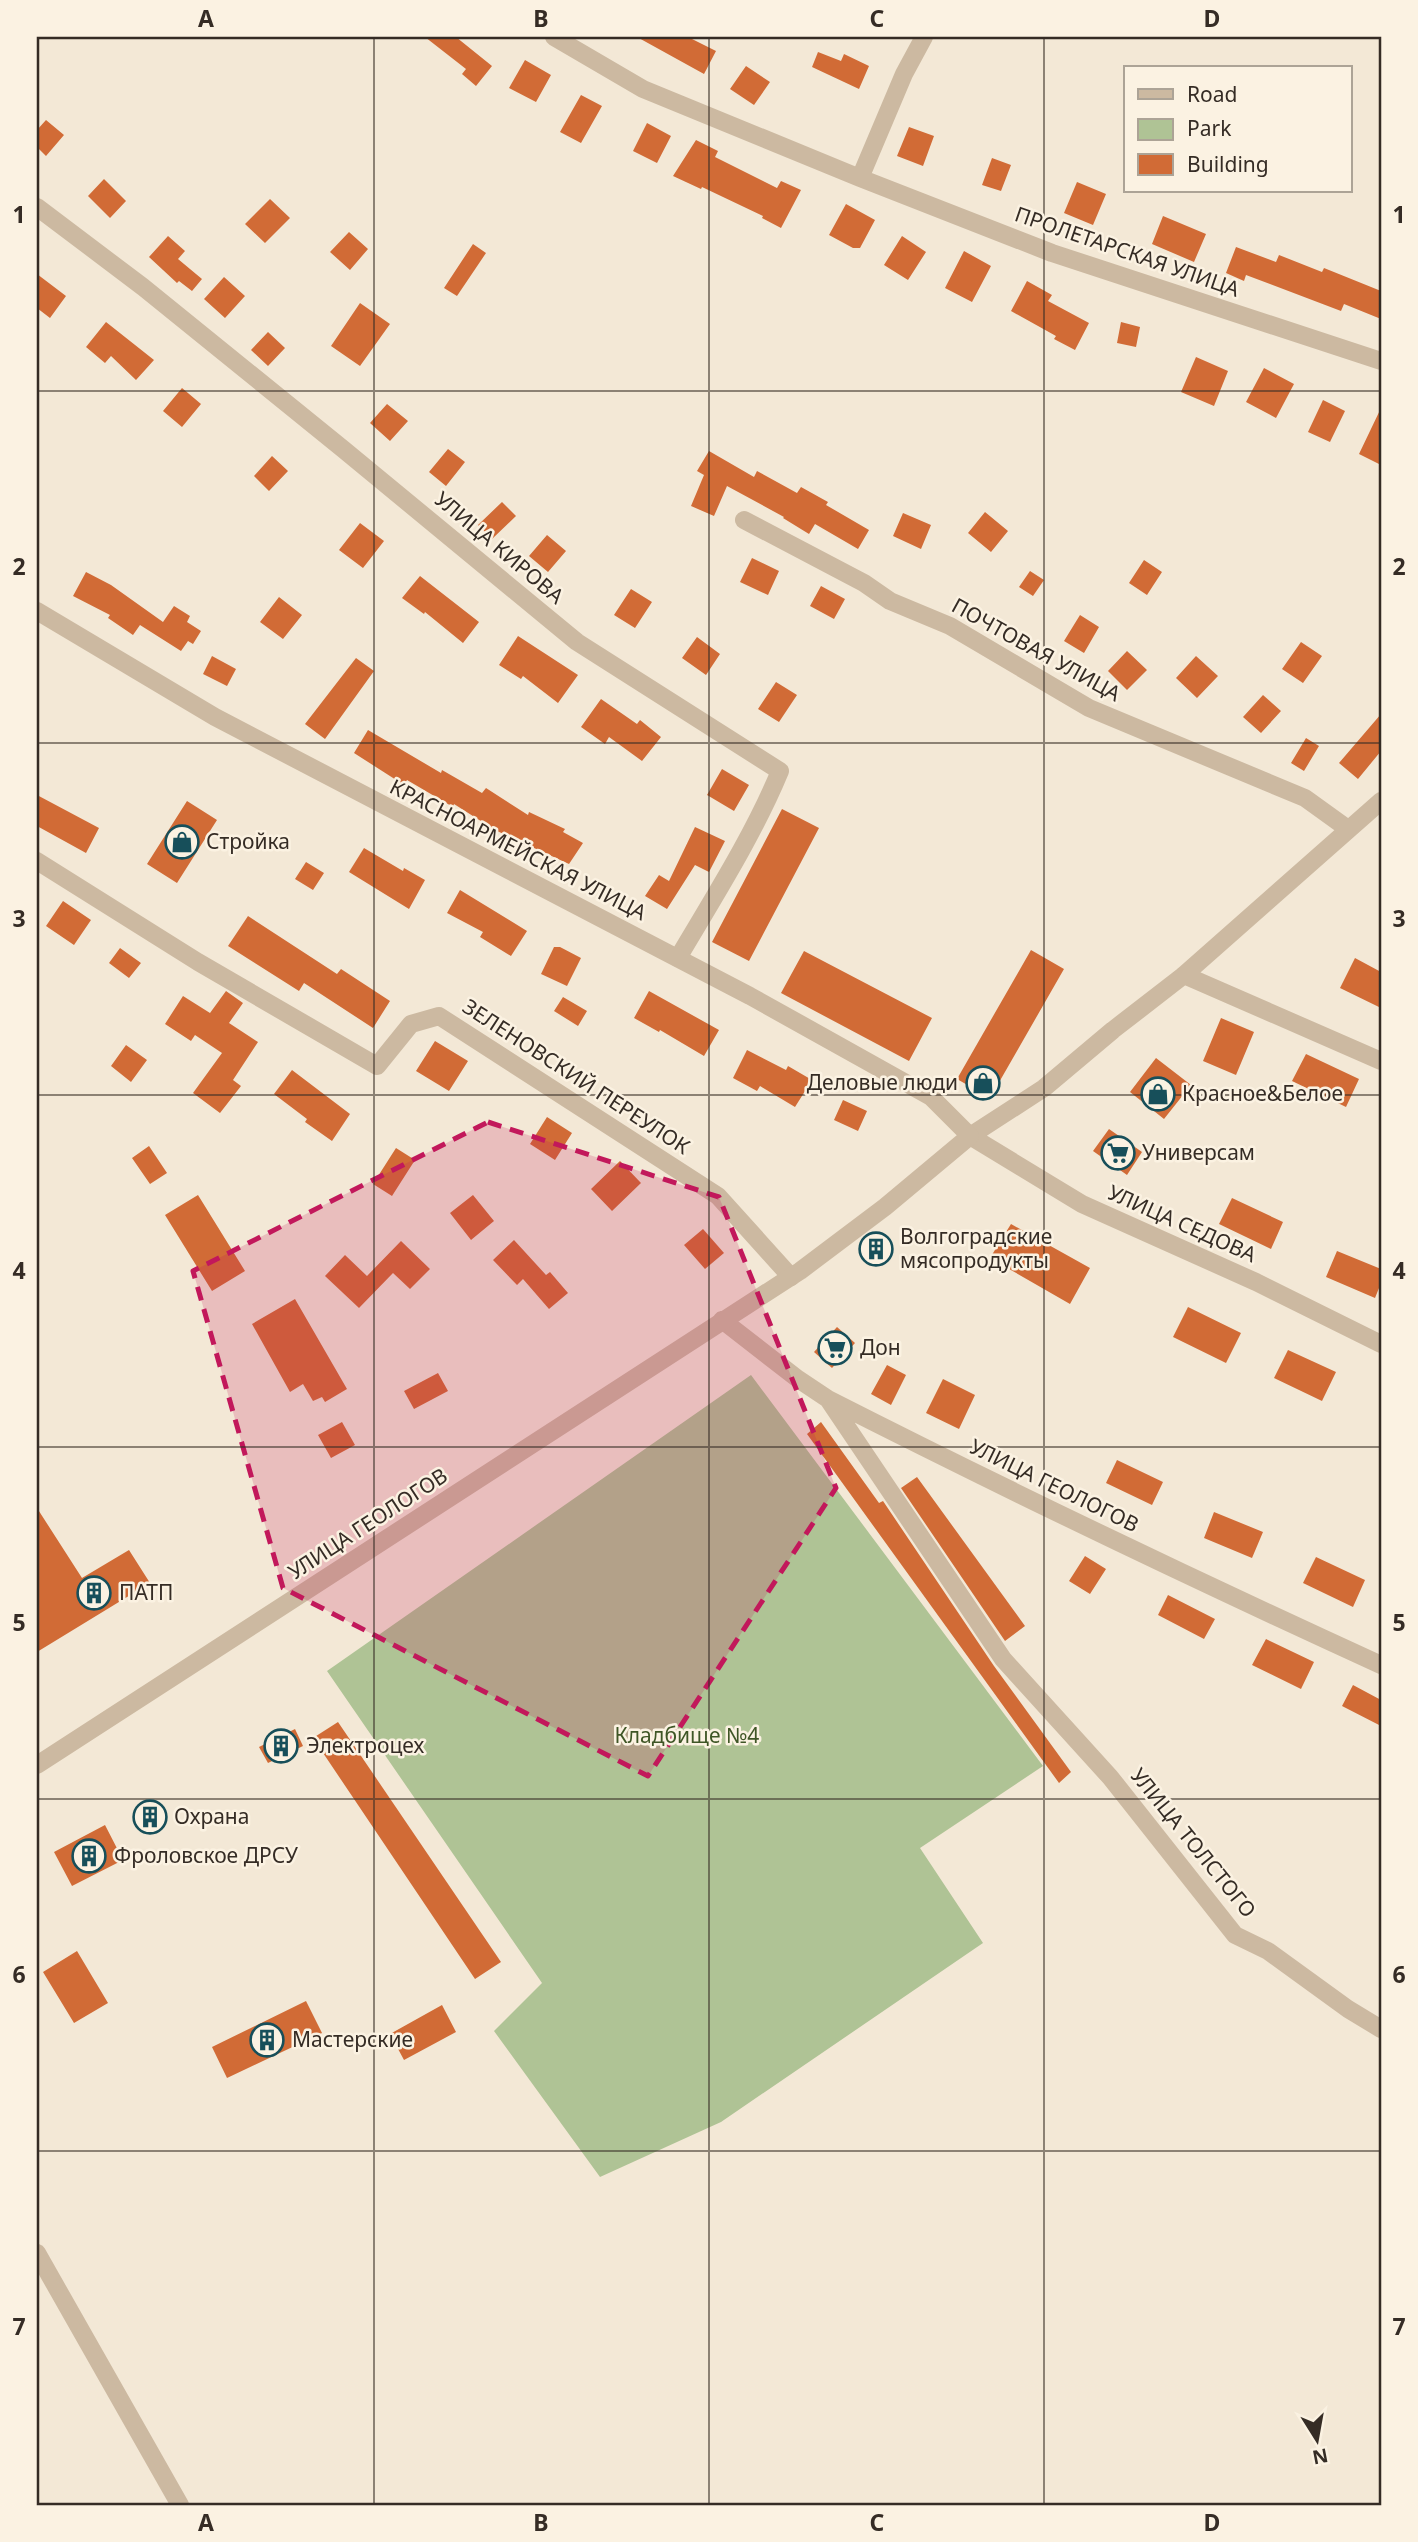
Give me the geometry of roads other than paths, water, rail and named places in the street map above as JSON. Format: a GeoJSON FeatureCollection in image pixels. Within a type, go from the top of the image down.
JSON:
{"type":"FeatureCollection","features":[{"type":"Feature","properties":{"kind":"street","name":"ПРОЛЕТАРСКАЯ УЛИЦА"},"geometry":{"type":"LineString","coordinates":[[554,37],[643,89],[1052,253],[1381,361]]}},
{"type":"Feature","properties":{"kind":"street"},"geometry":{"type":"LineString","coordinates":[[860,177],[904,74],[924,37]]}},
{"type":"Feature","properties":{"kind":"street","name":"УЛИЦА КИРОВА"},"geometry":{"type":"LineString","coordinates":[[37,207],[164,304],[577,642],[780,771],[729,873],[678,958]]}},
{"type":"Feature","properties":{"kind":"street","name":"ПОЧТОВАЯ УЛИЦА"},"geometry":{"type":"LineString","coordinates":[[744,520],[864,583],[890,601],[950,626],[1089,708],[1305,798],[1348,829]]}},
{"type":"Feature","properties":{"kind":"street","name":"КРАСНОАРМЕЙСКАЯ УЛИЦА"},"geometry":{"type":"LineString","coordinates":[[37,611],[215,717],[750,996],[931,1097],[971,1136]]}},
{"type":"Feature","properties":{"kind":"street","name":"УЛИЦА ГЕОЛОГОВ"},"geometry":{"type":"LineString","coordinates":[[37,1765],[791,1277],[885,1207],[971,1136],[1044,1088],[1184,975],[1381,801]]}},
{"type":"Feature","properties":{"kind":"street","name":"ЗЕЛЕНОВСКИЙ ПЕРЕУЛОК"},"geometry":{"type":"LineString","coordinates":[[37,861],[198,962],[377,1066],[411,1024],[439,1016],[718,1196],[791,1277]]}},
{"type":"Feature","properties":{"kind":"street"},"geometry":{"type":"LineString","coordinates":[[1184,975],[1381,1061]]}},
{"type":"Feature","properties":{"kind":"street","name":"УЛИЦА СЕДОВА"},"geometry":{"type":"LineString","coordinates":[[971,1136],[1082,1205],[1256,1282],[1381,1344]]}},
{"type":"Feature","properties":{"kind":"street","name":"УЛИЦА ГЕОЛОГОВ"},"geometry":{"type":"LineString","coordinates":[[722,1320],[798,1380],[828,1399],[1171,1569],[1381,1665]]}},
{"type":"Feature","properties":{"kind":"street","name":"УЛИЦА ТОЛСТОГО"},"geometry":{"type":"LineString","coordinates":[[828,1399],[1003,1659],[1110,1777],[1235,1935],[1268,1951],[1348,2009],[1381,2029]]}},
{"type":"Feature","properties":{"kind":"street"},"geometry":{"type":"LineString","coordinates":[[37,2253],[180,2505]]}},
{"type":"Feature","properties":{"kind":"place","name":"Стройка"},"geometry":{"type":"Point","coordinates":[182,842]}},
{"type":"Feature","properties":{"kind":"place","name":"Деловые люди"},"geometry":{"type":"Point","coordinates":[983,1083]}},
{"type":"Feature","properties":{"kind":"place","name":"Красное&Белое"},"geometry":{"type":"Point","coordinates":[1158,1094]}},
{"type":"Feature","properties":{"kind":"place","name":"Универсам"},"geometry":{"type":"Point","coordinates":[1118,1153]}},
{"type":"Feature","properties":{"kind":"place","name":"Волгоградские мясопродукты"},"geometry":{"type":"Point","coordinates":[876,1249]}},
{"type":"Feature","properties":{"kind":"place","name":"Дон"},"geometry":{"type":"Point","coordinates":[835,1348]}},
{"type":"Feature","properties":{"kind":"place","name":"ПАТП"},"geometry":{"type":"Point","coordinates":[94,1593]}},
{"type":"Feature","properties":{"kind":"place","name":"Электроцех"},"geometry":{"type":"Point","coordinates":[281,1746]}},
{"type":"Feature","properties":{"kind":"place","name":"Охрана"},"geometry":{"type":"Point","coordinates":[150,1817]}},
{"type":"Feature","properties":{"kind":"place","name":"Фроловское ДРСУ"},"geometry":{"type":"Point","coordinates":[89,1856]}},
{"type":"Feature","properties":{"kind":"place","name":"Мастерские"},"geometry":{"type":"Point","coordinates":[267,2040]}},
{"type":"Feature","properties":{"kind":"park label","name":"Кладбище №4"},"geometry":{"type":"Point","coordinates":[687,1736]}}]}
